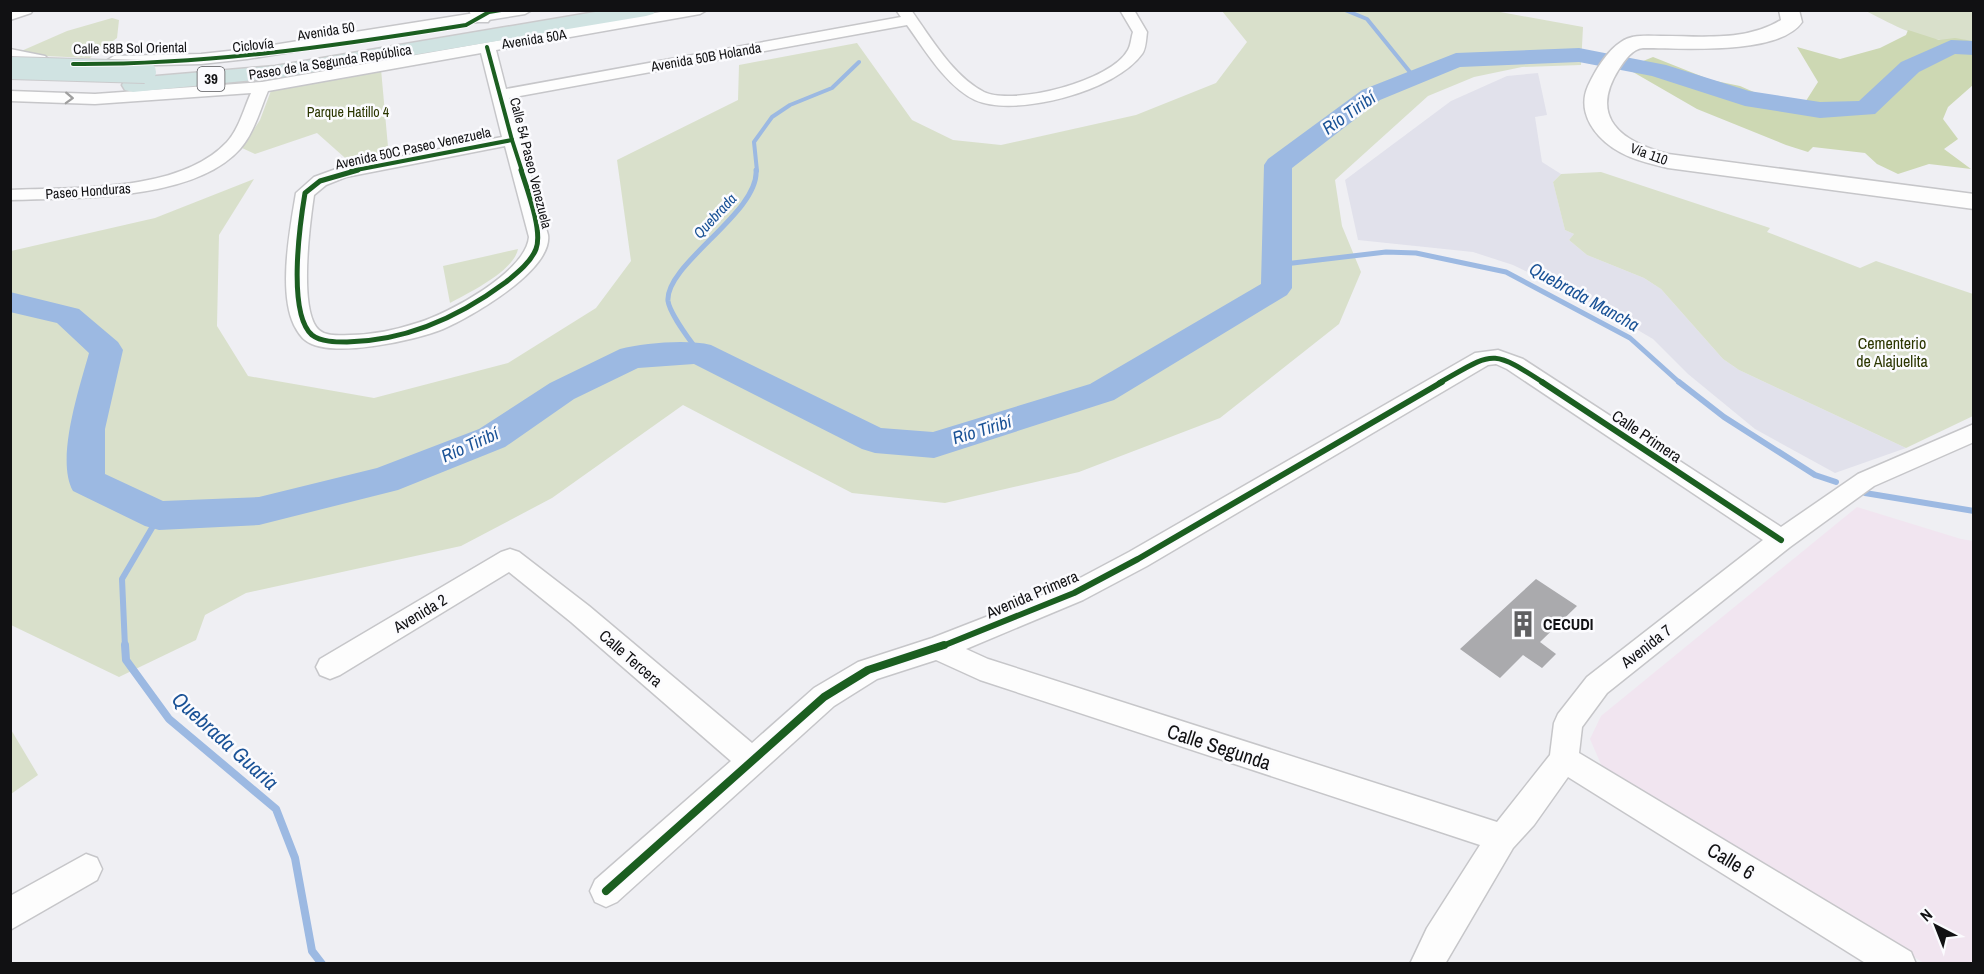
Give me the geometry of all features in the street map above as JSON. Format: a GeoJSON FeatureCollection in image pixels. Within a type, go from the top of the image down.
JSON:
{"type":"FeatureCollection","features":[{"type":"Feature","properties":{"kind":"highway","name":"Paseo de la Segunda República"},"geometry":{"type":"LineString","coordinates":[[11,94],[288,58],[580,10]]}},
{"type":"Feature","properties":{"kind":"highway","name":"Paseo de la Segunda República"},"geometry":{"type":"LineString","coordinates":[[10,66],[139,79],[275,72],[646,10]]}},
{"type":"Feature","properties":{"kind":"highway"},"geometry":{"type":"LineString","coordinates":[[576,32],[651,10]]}},
{"type":"Feature","properties":{"kind":"main road","name":"Vía 110"},"geometry":{"type":"LineString","coordinates":[[1789,10],[1792,22],[1779,32],[1756,39],[1646,42],[1626,48],[1602,78],[1594,106],[1596,115],[1610,135],[1642,154],[1696,167],[1974,202]]}},
{"type":"Feature","properties":{"kind":"street"},"geometry":{"type":"LineString","coordinates":[[10,16],[26,10]]}},
{"type":"Feature","properties":{"kind":"street","name":"Avenida 50"},"geometry":{"type":"LineString","coordinates":[[201,59],[292,48],[480,14],[525,10]]}},
{"type":"Feature","properties":{"kind":"street","name":"Avenida 50A"},"geometry":{"type":"LineString","coordinates":[[11,94],[95,99],[262,87],[700,10]]}},
{"type":"Feature","properties":{"kind":"street"},"geometry":{"type":"LineString","coordinates":[[906,15],[964,84],[982,98],[993,101],[1011,101],[1066,91],[1096,82],[1130,61],[1139,49],[1140,36],[1139,26],[1126,10]]}},
{"type":"Feature","properties":{"kind":"street","name":"Avenida 50B Holanda"},"geometry":{"type":"LineString","coordinates":[[501,94],[906,15]]}},
{"type":"Feature","properties":{"kind":"street","name":"Calle 54 Paseo Venezuela"},"geometry":{"type":"LineString","coordinates":[[305,325],[312,336],[327,341],[371,341],[435,324],[481,300],[513,277],[535,253],[539,240],[528,190],[487,47]]}},
{"type":"Feature","properties":{"kind":"street"},"geometry":{"type":"LineString","coordinates":[[10,53],[40,59]]}},
{"type":"Feature","properties":{"kind":"street"},"geometry":{"type":"LineString","coordinates":[[10,66],[40,59]]}},
{"type":"Feature","properties":{"kind":"street","name":"Calle 58B Sol Oriental"},"geometry":{"type":"LineString","coordinates":[[40,59],[60,61],[201,59]]}},
{"type":"Feature","properties":{"kind":"street"},"geometry":{"type":"LineString","coordinates":[[11,94],[26,92],[53,82],[66,70],[66,65],[60,61]]}},
{"type":"Feature","properties":{"kind":"street","name":"Paseo Honduras"},"geometry":{"type":"LineString","coordinates":[[10,195],[113,191],[141,187],[196,171],[221,158],[235,145],[262,87]]}},
{"type":"Feature","properties":{"kind":"street","name":"Avenida 50C Paseo Venezuela"},"geometry":{"type":"LineString","coordinates":[[305,325],[298,295],[297,237],[305,193],[320,181],[342,173],[512,140]]}},
{"type":"Feature","properties":{"kind":"street","name":"Avenida Primera"},"geometry":{"type":"LineString","coordinates":[[606,891],[824,697],[868,670],[938,648],[1074,592],[1120,569],[1484,357],[1498,357]]}},
{"type":"Feature","properties":{"kind":"street","name":"Calle Primera"},"geometry":{"type":"LineString","coordinates":[[1498,357],[1515,364],[1781,540]]}},
{"type":"Feature","properties":{"kind":"street","name":"Avenida 7"},"geometry":{"type":"LineString","coordinates":[[1427,963],[1502,838],[1527,810],[1564,759],[1568,723],[1597,685],[1781,540],[1866,480],[1974,432]]}},
{"type":"Feature","properties":{"kind":"street","name":"Avenida 2"},"geometry":{"type":"LineString","coordinates":[[330,667],[510,559]]}},
{"type":"Feature","properties":{"kind":"street","name":"Calle Tercera"},"geometry":{"type":"LineString","coordinates":[[510,559],[580,614],[752,760]]}},
{"type":"Feature","properties":{"kind":"street","name":"Calle Segunda"},"geometry":{"type":"LineString","coordinates":[[938,648],[980,668],[1502,838]]}},
{"type":"Feature","properties":{"kind":"street","name":"Calle 6"},"geometry":{"type":"LineString","coordinates":[[1564,759],[1899,963]]}},
{"type":"Feature","properties":{"kind":"street"},"geometry":{"type":"LineString","coordinates":[[10,914],[86,869]]}},
{"type":"Feature","properties":{"kind":"shaded area"},"geometry":{"type":"Polygon","coordinates":[[[1538,73],[1547,115],[1535,117],[1542,162],[1561,174],[1553,182],[1565,230],[1574,234],[1569,240],[1587,255],[1644,278],[1661,289],[1723,359],[1739,370],[1906,448],[1835,473],[1755,429],[1688,374],[1653,339],[1597,306],[1513,265],[1473,252],[1358,240],[1345,180],[1451,101],[1507,76],[1538,73]]]}},
{"type":"Feature","properties":{"kind":"shaded area"},"geometry":{"type":"Polygon","coordinates":[[[1857,507],[1973,541],[1973,963],[1924,963],[1603,769],[1590,739],[1601,716],[1857,507]]]}},
{"type":"Feature","properties":{"kind":"green space"},"geometry":{"type":"Polygon","coordinates":[[[1222,11],[1495,11],[1583,27],[1581,65],[1522,67],[1474,77],[1428,96],[1335,180],[1342,226],[1361,272],[1339,324],[1220,418],[1079,472],[945,503],[852,493],[683,405],[552,498],[461,546],[246,593],[205,615],[196,640],[119,677],[11,625],[11,251],[155,218],[254,179],[219,235],[217,326],[248,376],[374,398],[508,363],[596,308],[631,261],[617,160],[738,100],[739,65],[857,43],[912,120],[953,140],[1001,145],[1136,115],[1216,83],[1247,42],[1222,11]]]}},
{"type":"Feature","properties":{"kind":"green space"},"geometry":{"type":"Polygon","coordinates":[[[1866,11],[1973,11],[1973,41],[1932,39],[1902,29],[1866,11]]]}},
{"type":"Feature","properties":{"kind":"green space"},"geometry":{"type":"Polygon","coordinates":[[[112,18],[119,20],[117,38],[90,58],[19,52],[67,31],[112,18]]]}},
{"type":"Feature","properties":{"kind":"green space"},"geometry":{"type":"Polygon","coordinates":[[[1908,30],[1939,40],[1955,38],[1973,41],[1973,85],[1948,107],[1943,119],[1958,139],[1944,149],[1971,169],[1929,164],[1898,174],[1877,164],[1865,153],[1813,147],[1808,152],[1697,109],[1626,68],[1653,57],[1711,80],[1740,86],[1770,99],[1804,104],[1818,82],[1797,47],[1840,59],[1880,48],[1906,35],[1908,30]]]}},
{"type":"Feature","properties":{"kind":"green space","name":"Parque Hatillo 4"},"geometry":{"type":"Polygon","coordinates":[[[381,69],[389,158],[353,165],[317,133],[255,154],[242,148],[260,120],[272,88],[381,69]]]}},
{"type":"Feature","properties":{"kind":"green space","name":"Cementerio de Alajuelita"},"geometry":{"type":"Polygon","coordinates":[[[1601,172],[1770,228],[1767,232],[1860,268],[1876,261],[1973,294],[1973,416],[1906,448],[1739,370],[1723,359],[1661,289],[1644,278],[1587,255],[1569,240],[1574,234],[1565,230],[1553,182],[1561,174],[1601,172]]]}},
{"type":"Feature","properties":{"kind":"green space"},"geometry":{"type":"Polygon","coordinates":[[[518,249],[515,257],[499,273],[450,303],[443,266],[518,249]]]}},
{"type":"Feature","properties":{"kind":"green space"},"geometry":{"type":"Polygon","coordinates":[[[10,728],[38,775],[11,794],[10,794],[10,728]]]}},
{"type":"Feature","properties":{"kind":"building","name":"CECUDI"},"geometry":{"type":"Polygon","coordinates":[[[1536,579],[1577,606],[1540,642],[1556,654],[1542,668],[1523,655],[1500,678],[1460,649],[1536,579]]]}},
{"type":"Feature","properties":{"kind":"waterway","name":"Quebrada"},"geometry":{"type":"LineString","coordinates":[[1345,10],[1367,19],[1414,77]]}},
{"type":"Feature","properties":{"kind":"waterway","name":"Río Tiribí"},"geometry":{"type":"LineString","coordinates":[[10,302],[68,316],[106,350],[87,429],[86,481],[159,516],[259,511],[385,480],[492,438],[562,391],[632,357],[699,353],[875,440],[934,445],[1102,392],[1276,288],[1278,165],[1371,95],[1456,60],[1579,55],[1657,70],[1745,98],[1820,110],[1866,109],[1910,67],[1951,47],[1974,48]]}},
{"type":"Feature","properties":{"kind":"waterway","name":"Quebrada"},"geometry":{"type":"LineString","coordinates":[[757,171],[754,142],[772,117],[790,105],[832,88],[859,62]]}},
{"type":"Feature","properties":{"kind":"waterway","name":"Quebrada"},"geometry":{"type":"LineString","coordinates":[[699,353],[670,307],[668,301],[671,286],[681,271],[744,203],[753,186],[756,170]]}},
{"type":"Feature","properties":{"kind":"waterway","name":"Quebrada Mancha"},"geometry":{"type":"LineString","coordinates":[[1276,265],[1386,252],[1416,253],[1506,272],[1630,338],[1680,383]]}},
{"type":"Feature","properties":{"kind":"waterway","name":"Quebrada Mancha"},"geometry":{"type":"LineString","coordinates":[[1679,382],[1724,417],[1815,475],[1836,482]]}},
{"type":"Feature","properties":{"kind":"waterway","name":"Quebrada Mancha"},"geometry":{"type":"LineString","coordinates":[[1865,493],[1974,511]]}},
{"type":"Feature","properties":{"kind":"waterway","name":"Quebrada Guaria"},"geometry":{"type":"LineString","coordinates":[[125,647],[122,579],[159,516]]}},
{"type":"Feature","properties":{"kind":"waterway","name":"Quebrada Guaria"},"geometry":{"type":"LineString","coordinates":[[125,645],[126,660],[169,719],[276,809],[295,858],[312,951],[322,964]]}},
{"type":"Feature","properties":{"kind":"cycle path","name":"Ciclovía"},"geometry":{"type":"LineString","coordinates":[[73,64],[173,63],[270,54],[466,25],[489,12],[501,10]]}},
{"type":"Feature","properties":{"kind":"cycle path"},"geometry":{"type":"LineString","coordinates":[[487,47],[538,235],[539,240],[535,252],[526,264],[496,289],[436,324],[392,336],[354,342],[322,340],[312,335],[304,324],[297,289],[298,245],[305,193],[320,181],[342,173],[512,140]]}},
{"type":"Feature","properties":{"kind":"cycle path"},"geometry":{"type":"LineString","coordinates":[[606,891],[824,697],[868,670],[938,648],[1074,593],[1138,559],[1483,358],[1498,357],[1515,364],[1781,540]]}},
{"type":"Feature","properties":{"kind":"place","name":"CECUDI"},"geometry":{"type":"Point","coordinates":[1523,624]}}]}
